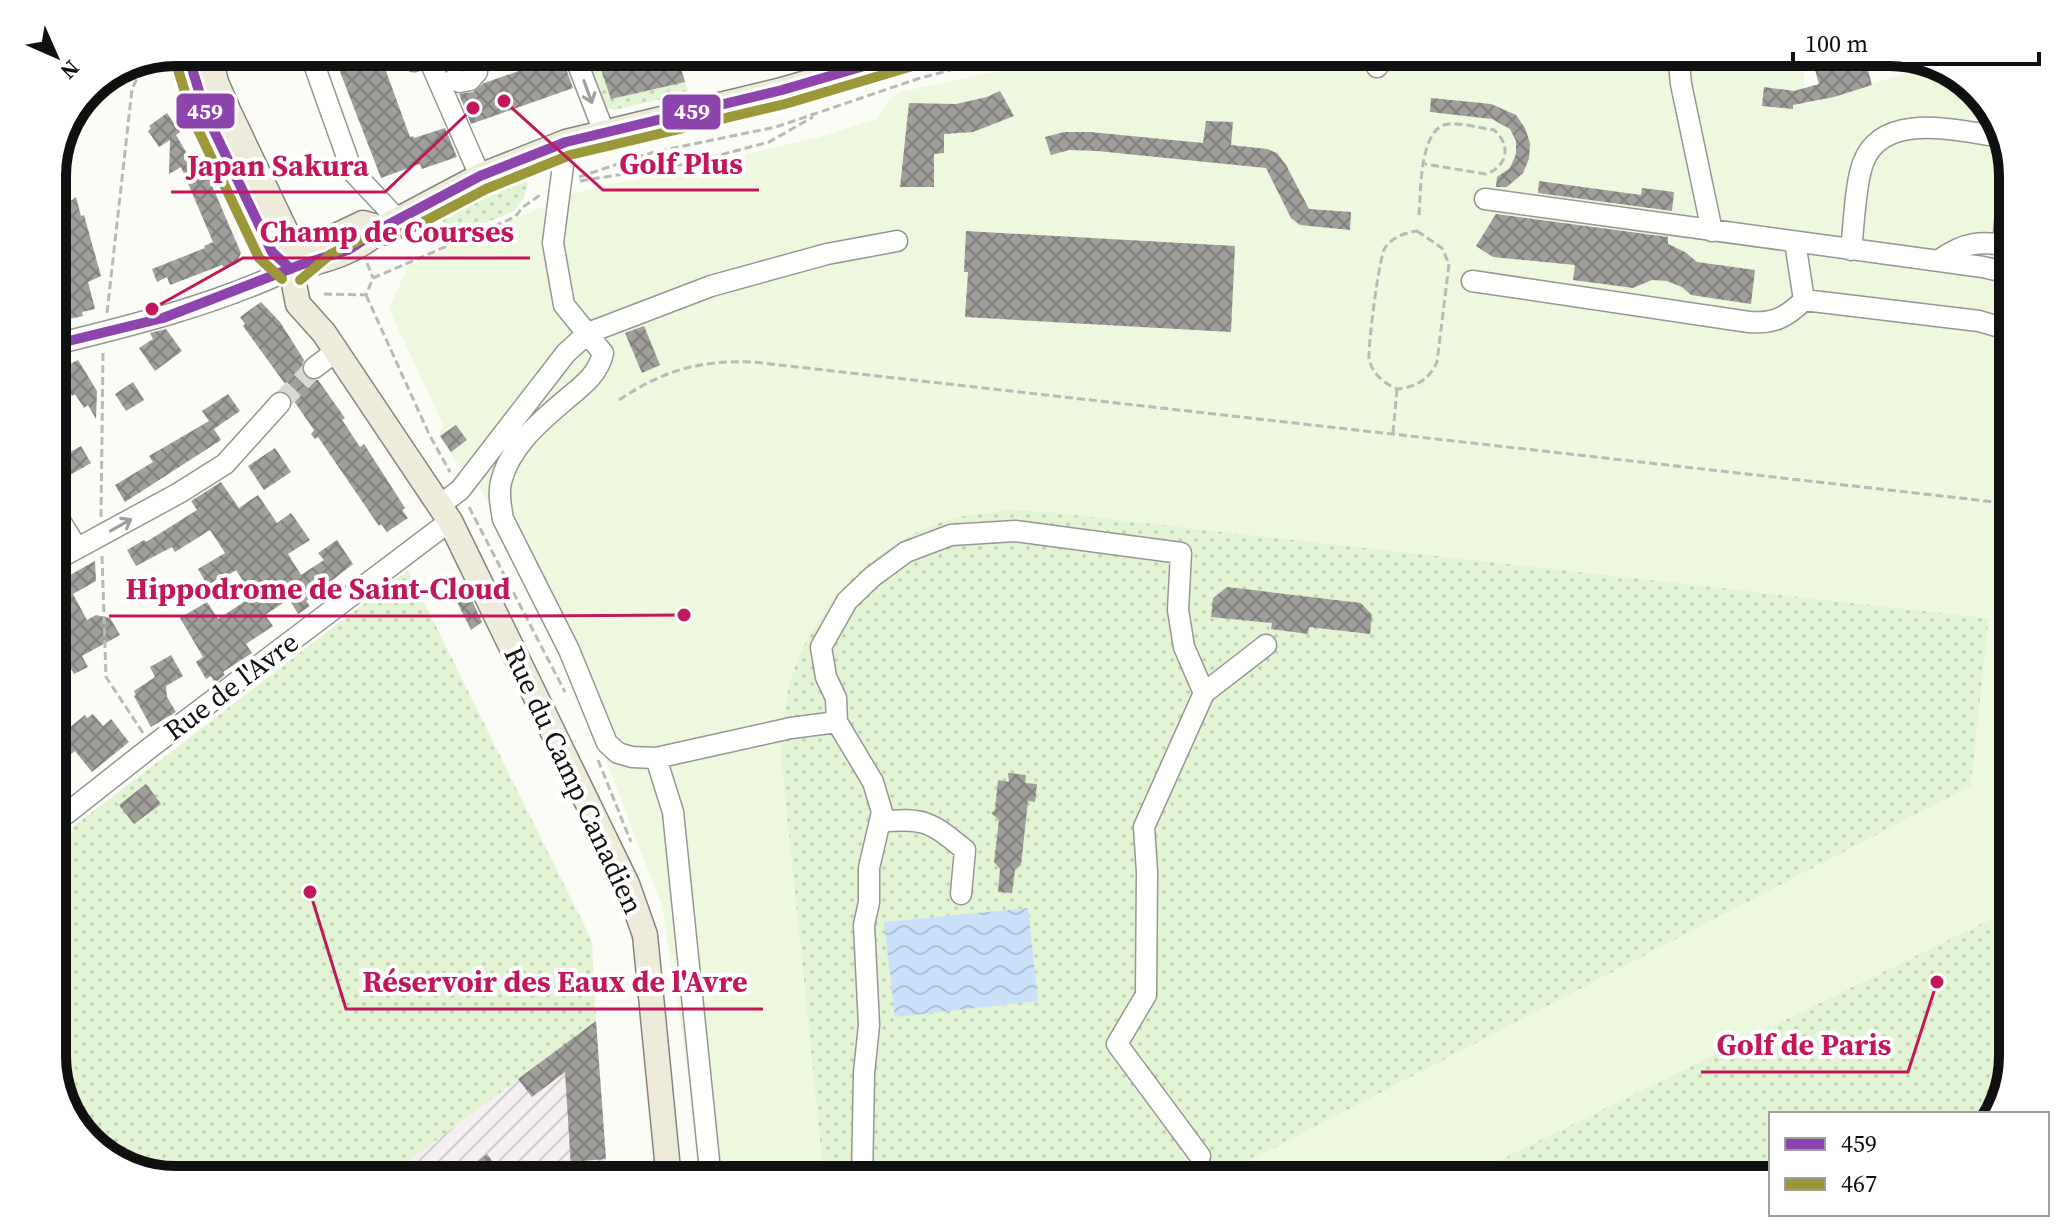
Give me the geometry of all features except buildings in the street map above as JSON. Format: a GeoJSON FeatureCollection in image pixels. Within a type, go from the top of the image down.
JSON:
{"type":"FeatureCollection","features":[{"type":"Feature","properties":{"kind":"main road"},"geometry":{"type":"LineString","coordinates":[[191,66],[206,114],[272,252],[291,269],[341,255],[390,224],[480,176],[566,142],[782,90],[864,66]]}},
{"type":"Feature","properties":{"kind":"main road","name":"Rue du Camp Canadien"},"geometry":{"type":"LineString","coordinates":[[212,66],[228,110],[290,240],[291,269],[298,304],[455,506],[627,884],[645,935],[668,1166]]}},
{"type":"Feature","properties":{"kind":"street"},"geometry":{"type":"LineString","coordinates":[[315,66],[352,171],[390,224]]}},
{"type":"Feature","properties":{"kind":"street"},"geometry":{"type":"LineString","coordinates":[[439,66],[448,83],[480,176]]}},
{"type":"Feature","properties":{"kind":"street"},"geometry":{"type":"LineString","coordinates":[[448,83],[444,77],[452,66]]}},
{"type":"Feature","properties":{"kind":"street"},"geometry":{"type":"LineString","coordinates":[[578,66],[604,132]]}},
{"type":"Feature","properties":{"kind":"street"},"geometry":{"type":"LineString","coordinates":[[1679,66],[1712,231]]}},
{"type":"Feature","properties":{"kind":"street"},"geometry":{"type":"LineString","coordinates":[[1851,250],[1863,164],[1871,148],[1881,139],[1911,127],[1991,136]]}},
{"type":"Feature","properties":{"kind":"street"},"geometry":{"type":"LineString","coordinates":[[566,142],[553,243],[564,305],[603,353],[601,366],[583,386],[530,431],[510,461],[501,482],[500,499],[503,519],[569,650],[607,743],[618,753],[656,758],[791,728],[837,722]]}},
{"type":"Feature","properties":{"kind":"street"},"geometry":{"type":"LineString","coordinates":[[1485,199],[1999,272]]}},
{"type":"Feature","properties":{"kind":"street"},"geometry":{"type":"LineString","coordinates":[[588,333],[711,286],[827,254],[897,241]]}},
{"type":"Feature","properties":{"kind":"street"},"geometry":{"type":"LineString","coordinates":[[1938,261],[1952,250],[1981,241],[1999,244]]}},
{"type":"Feature","properties":{"kind":"street"},"geometry":{"type":"LineString","coordinates":[[1795,242],[1804,300]]}},
{"type":"Feature","properties":{"kind":"street"},"geometry":{"type":"LineString","coordinates":[[66,342],[175,314],[291,269]]}},
{"type":"Feature","properties":{"kind":"street"},"geometry":{"type":"LineString","coordinates":[[1472,281],[1763,323],[1776,321],[1804,300],[1979,321],[1999,327]]}},
{"type":"Feature","properties":{"kind":"street","name":"Rue de l'Avre"},"geometry":{"type":"LineString","coordinates":[[66,814],[455,506],[566,353],[588,333]]}},
{"type":"Feature","properties":{"kind":"street"},"geometry":{"type":"LineString","coordinates":[[314,368],[329,342]]}},
{"type":"Feature","properties":{"kind":"street"},"geometry":{"type":"LineString","coordinates":[[66,554],[179,493],[225,464],[280,403]]}},
{"type":"Feature","properties":{"kind":"street"},"geometry":{"type":"LineString","coordinates":[[66,530],[77,548]]}},
{"type":"Feature","properties":{"kind":"street"},"geometry":{"type":"LineString","coordinates":[[862,1166],[864,1073],[869,1025],[864,925],[869,902],[869,868],[882,812],[873,782],[837,722],[836,698],[826,677],[821,647],[847,601],[872,577],[906,552],[951,535],[1015,531],[1181,553],[1178,610],[1184,647],[1204,693]]}},
{"type":"Feature","properties":{"kind":"street"},"geometry":{"type":"LineString","coordinates":[[1200,1156],[1117,1044],[1146,995],[1144,827],[1204,693],[1266,645]]}},
{"type":"Feature","properties":{"kind":"street"},"geometry":{"type":"LineString","coordinates":[[656,758],[673,812],[710,1166]]}},
{"type":"Feature","properties":{"kind":"street"},"geometry":{"type":"LineString","coordinates":[[880,822],[916,819],[942,831],[965,850],[961,894]]}},
{"type":"Feature","properties":{"kind":"path"},"geometry":{"type":"LineString","coordinates":[[560,183],[654,152],[776,127],[917,79],[965,66]]}},
{"type":"Feature","properties":{"kind":"path"},"geometry":{"type":"LineString","coordinates":[[140,72],[132,89],[103,349],[99,538],[106,677],[151,747]]}},
{"type":"Feature","properties":{"kind":"path"},"geometry":{"type":"LineString","coordinates":[[560,183],[686,164],[769,142],[820,113]]}},
{"type":"Feature","properties":{"kind":"path"},"geometry":{"type":"LineString","coordinates":[[1419,215],[1425,164],[1431,133],[1438,127],[1449,124],[1494,130],[1505,144],[1503,163],[1486,174],[1425,164]]}},
{"type":"Feature","properties":{"kind":"path"},"geometry":{"type":"LineString","coordinates":[[455,506],[429,434],[366,295],[373,278],[515,217],[523,207]]}},
{"type":"Feature","properties":{"kind":"path"},"geometry":{"type":"LineString","coordinates":[[1417,231],[1418,224]]}},
{"type":"Feature","properties":{"kind":"path"},"geometry":{"type":"LineString","coordinates":[[1417,231],[1442,248],[1449,264],[1437,362],[1424,380],[1415,386],[1397,389],[1377,375],[1369,357],[1381,256],[1398,236],[1417,231]]}},
{"type":"Feature","properties":{"kind":"path"},"geometry":{"type":"LineString","coordinates":[[324,294],[366,295]]}},
{"type":"Feature","properties":{"kind":"path"},"geometry":{"type":"LineString","coordinates":[[619,400],[654,379],[681,368],[712,362],[753,362],[1999,502]]}},
{"type":"Feature","properties":{"kind":"path"},"geometry":{"type":"LineString","coordinates":[[1393,433],[1397,389]]}},
{"type":"Feature","properties":{"kind":"shaded area"},"geometry":{"type":"Polygon","coordinates":[[[596,1021],[606,1166],[402,1166],[596,1021]]]}},
{"type":"Feature","properties":{"kind":"green space"},"geometry":{"type":"Polygon","coordinates":[[[588,66],[680,66],[689,93],[614,110],[604,107],[588,66]]]}},
{"type":"Feature","properties":{"kind":"green space"},"geometry":{"type":"Polygon","coordinates":[[[1022,66],[1803,66],[1806,105],[1915,70],[1931,74],[1956,89],[1984,121],[1993,141],[1999,169],[1999,915],[1488,1166],[1245,1166],[1255,1158],[1971,786],[1989,618],[1049,512],[1006,511],[963,516],[932,525],[903,539],[876,557],[852,579],[812,631],[788,690],[781,758],[823,1166],[698,1166],[687,1067],[662,906],[582,699],[542,611],[477,481],[464,472],[439,436],[443,424],[389,309],[408,266],[574,193],[816,138],[877,119],[888,101],[900,92],[1022,66]]]}},
{"type":"Feature","properties":{"kind":"green space"},"geometry":{"type":"Polygon","coordinates":[[[529,175],[524,198],[514,211],[449,238],[442,220],[529,175]]]}},
{"type":"Feature","properties":{"kind":"green space"},"geometry":{"type":"Polygon","coordinates":[[[1011,510],[1049,512],[1989,618],[1971,786],[1255,1158],[1245,1166],[823,1166],[781,758],[788,690],[812,631],[851,579],[903,540],[962,516],[1011,510]]]}},
{"type":"Feature","properties":{"kind":"green space"},"geometry":{"type":"Polygon","coordinates":[[[408,570],[592,941],[596,1021],[402,1166],[176,1166],[134,1158],[93,1129],[77,1105],[68,1077],[66,832],[408,570]]]}},
{"type":"Feature","properties":{"kind":"green space"},"geometry":{"type":"Polygon","coordinates":[[[1999,915],[1998,1070],[1991,1098],[1983,1112],[1769,1112],[1769,1166],[1488,1166],[1999,915]]]}},
{"type":"Feature","properties":{"kind":"water"},"geometry":{"type":"Polygon","coordinates":[[[1028,908],[1038,1001],[895,1017],[884,922],[1028,908]]]}},
{"type":"Feature","properties":{"kind":"tunnel"},"geometry":{"type":"LineString","coordinates":[[280,403],[314,368]]}},
{"type":"Feature","properties":{"kind":"transit line","name":"467"},"geometry":{"type":"LineString","coordinates":[[177,66],[193,119],[259,258],[282,279]]}},
{"type":"Feature","properties":{"kind":"transit line","name":"459"},"geometry":{"type":"LineString","coordinates":[[191,66],[206,114],[272,252],[291,269]]}},
{"type":"Feature","properties":{"kind":"transit line","name":"459"},"geometry":{"type":"LineString","coordinates":[[66,342],[163,318],[300,265],[348,250],[382,228],[480,176],[566,142],[782,90],[864,66]]}},
{"type":"Feature","properties":{"kind":"transit line","name":"467"},"geometry":{"type":"LineString","coordinates":[[300,280],[331,254],[364,238],[387,241],[486,189],[570,155],[785,104],[913,66]]}},
{"type":"Feature","properties":{"kind":"place","name":"Golf Plus"},"geometry":{"type":"Point","coordinates":[504,101]}},
{"type":"Feature","properties":{"kind":"place","name":"Japan Sakura"},"geometry":{"type":"Point","coordinates":[473,108]}},
{"type":"Feature","properties":{"kind":"place","name":"Champ de Courses"},"geometry":{"type":"Point","coordinates":[152,309]}},
{"type":"Feature","properties":{"kind":"place","name":"Hippodrome de Saint-Cloud"},"geometry":{"type":"Point","coordinates":[684,615]}},
{"type":"Feature","properties":{"kind":"place","name":"Réservoir des Eaux de l'Avre"},"geometry":{"type":"Point","coordinates":[310,892]}},
{"type":"Feature","properties":{"kind":"place","name":"Golf de Paris"},"geometry":{"type":"Point","coordinates":[1937,982]}}]}
